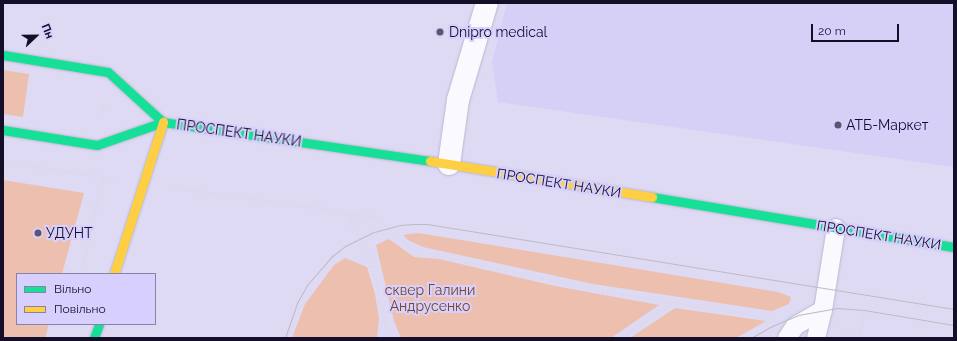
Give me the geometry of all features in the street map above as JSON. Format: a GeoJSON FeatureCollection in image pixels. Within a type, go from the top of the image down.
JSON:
{"type":"FeatureCollection","features":[{"type":"Feature","properties":{"kind":"main road"},"geometry":{"type":"LineString","coordinates":[[3,55],[108,72]]}},
{"type":"Feature","properties":{"kind":"main road","name":"ПРОСПЕКТ НАУКИ"},"geometry":{"type":"LineString","coordinates":[[108,72],[163,122]]}},
{"type":"Feature","properties":{"kind":"main road","name":"ПРОСПЕКТ НАУКИ"},"geometry":{"type":"LineString","coordinates":[[3,130],[97,145],[163,122],[449,164],[954,247]]}},
{"type":"Feature","properties":{"kind":"main road"},"geometry":{"type":"LineString","coordinates":[[114,273],[163,122]]}},
{"type":"Feature","properties":{"kind":"main road"},"geometry":{"type":"LineString","coordinates":[[94,338],[99,325]]}},
{"type":"Feature","properties":{"kind":"street"},"geometry":{"type":"LineString","coordinates":[[449,164],[458,100],[487,3]]}},
{"type":"Feature","properties":{"kind":"lane"},"geometry":{"type":"LineString","coordinates":[[787,338],[795,326],[802,323],[819,325],[836,228]]}},
{"type":"Feature","properties":{"kind":"path"},"geometry":{"type":"LineString","coordinates":[[91,174],[108,72]]}},
{"type":"Feature","properties":{"kind":"path"},"geometry":{"type":"LineString","coordinates":[[3,160],[103,177],[376,217],[414,251],[603,291],[675,301],[802,323]]}},
{"type":"Feature","properties":{"kind":"path"},"geometry":{"type":"LineString","coordinates":[[81,273],[103,177]]}},
{"type":"Feature","properties":{"kind":"path"},"geometry":{"type":"LineString","coordinates":[[347,212],[370,259],[388,338]]}},
{"type":"Feature","properties":{"kind":"path"},"geometry":{"type":"LineString","coordinates":[[620,338],[675,301]]}},
{"type":"Feature","properties":{"kind":"path"},"geometry":{"type":"LineString","coordinates":[[859,338],[864,310]]}},
{"type":"Feature","properties":{"kind":"path"},"geometry":{"type":"LineString","coordinates":[[819,325],[861,332]]}},
{"type":"Feature","properties":{"kind":"shaded area"},"geometry":{"type":"Polygon","coordinates":[[[507,3],[954,3],[954,167],[498,102],[492,62],[507,3]]]}},
{"type":"Feature","properties":{"kind":"green space"},"geometry":{"type":"Polygon","coordinates":[[[3,70],[29,74],[23,117],[3,114],[3,70]]]}},
{"type":"Feature","properties":{"kind":"green space","name":"УДУНТ"},"geometry":{"type":"Polygon","coordinates":[[[3,180],[84,193],[62,273],[16,273],[16,325],[49,325],[45,338],[3,338],[3,180]]]}},
{"type":"Feature","properties":{"kind":"green space","name":"сквер Галини Андрусенко"},"geometry":{"type":"Polygon","coordinates":[[[418,233],[778,292],[791,297],[789,304],[772,311],[593,284],[423,247],[408,240],[403,235],[418,233]]]}},
{"type":"Feature","properties":{"kind":"green space","name":"сквер Галини Андрусенко"},"geometry":{"type":"Polygon","coordinates":[[[389,239],[414,257],[439,259],[555,286],[659,305],[611,338],[401,338],[394,321],[376,245],[389,239]]]}},
{"type":"Feature","properties":{"kind":"green space","name":"сквер Галини Андрусенко"},"geometry":{"type":"Polygon","coordinates":[[[345,258],[367,267],[375,294],[379,318],[377,338],[292,338],[305,304],[334,265],[345,258]]]}},
{"type":"Feature","properties":{"kind":"green space"},"geometry":{"type":"Polygon","coordinates":[[[675,308],[766,321],[736,338],[630,338],[675,308]]]}},
{"type":"Feature","properties":{"kind":"tram line"},"geometry":{"type":"LineString","coordinates":[[285,338],[297,303],[307,285],[331,257],[345,246],[374,232],[400,225],[413,224],[427,224],[954,309]]}},
{"type":"Feature","properties":{"kind":"tram line"},"geometry":{"type":"LineString","coordinates":[[751,338],[770,327],[798,315],[837,308],[864,310],[954,325]]}},
{"type":"Feature","properties":{"kind":"traffic: fast"},"geometry":{"type":"LineString","coordinates":[[3,55],[108,72],[163,122]]}},
{"type":"Feature","properties":{"kind":"traffic: fast"},"geometry":{"type":"LineString","coordinates":[[3,130],[97,145],[163,122],[430,161]]}},
{"type":"Feature","properties":{"kind":"traffic: fast"},"geometry":{"type":"LineString","coordinates":[[652,197],[954,247]]}},
{"type":"Feature","properties":{"kind":"traffic: fast"},"geometry":{"type":"LineString","coordinates":[[94,338],[99,325]]}},
{"type":"Feature","properties":{"kind":"traffic: slow"},"geometry":{"type":"LineString","coordinates":[[114,273],[163,122]]}},
{"type":"Feature","properties":{"kind":"traffic: slow"},"geometry":{"type":"LineString","coordinates":[[430,161],[652,197]]}},
{"type":"Feature","properties":{"kind":"place","name":"Dnipro medical"},"geometry":{"type":"Point","coordinates":[440,32]}},
{"type":"Feature","properties":{"kind":"place","name":"АТБ-Маркет"},"geometry":{"type":"Point","coordinates":[838,125]}},
{"type":"Feature","properties":{"kind":"place","name":"УДУНТ"},"geometry":{"type":"Point","coordinates":[38,233]}}]}
